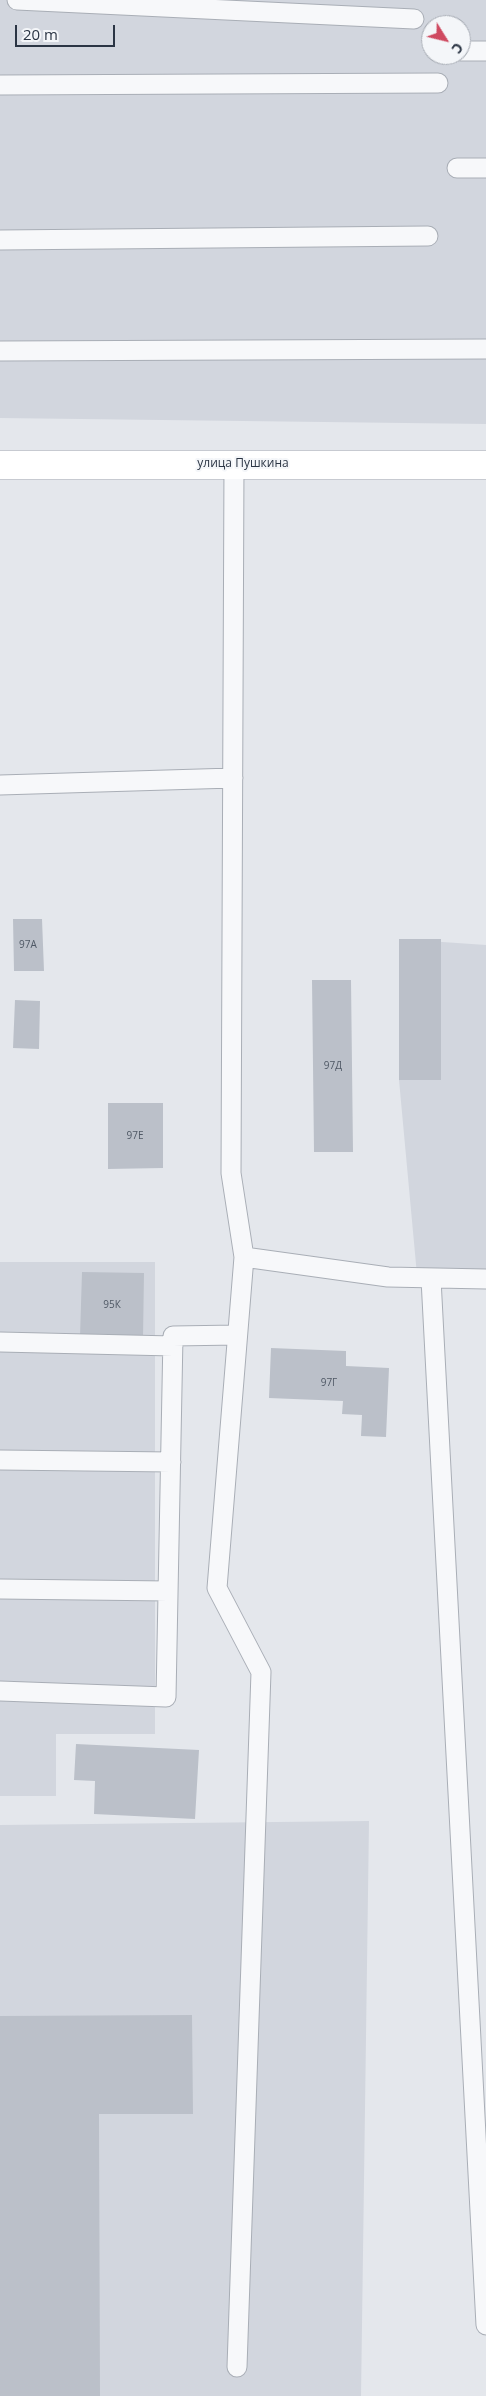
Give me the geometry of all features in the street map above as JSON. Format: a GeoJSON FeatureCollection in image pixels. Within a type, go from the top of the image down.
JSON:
{"type":"FeatureCollection","features":[{"type":"Feature","properties":{"kind":"main road","name":"улица Пушкина"},"geometry":{"type":"LineString","coordinates":[[0,465],[234,463],[486,465]]}},
{"type":"Feature","properties":{"kind":"lane"},"geometry":{"type":"LineString","coordinates":[[17,0],[414,19]]}},
{"type":"Feature","properties":{"kind":"lane"},"geometry":{"type":"LineString","coordinates":[[471,51],[486,51]]}},
{"type":"Feature","properties":{"kind":"lane"},"geometry":{"type":"LineString","coordinates":[[0,85],[438,83]]}},
{"type":"Feature","properties":{"kind":"lane"},"geometry":{"type":"LineString","coordinates":[[457,168],[486,168]]}},
{"type":"Feature","properties":{"kind":"lane"},"geometry":{"type":"LineString","coordinates":[[0,240],[428,236]]}},
{"type":"Feature","properties":{"kind":"lane"},"geometry":{"type":"LineString","coordinates":[[0,351],[486,349]]}},
{"type":"Feature","properties":{"kind":"lane"},"geometry":{"type":"LineString","coordinates":[[234,463],[231,1174],[244,1257],[217,1588],[261,1672],[236,2367]]}},
{"type":"Feature","properties":{"kind":"lane"},"geometry":{"type":"LineString","coordinates":[[0,785],[233,778]]}},
{"type":"Feature","properties":{"kind":"lane"},"geometry":{"type":"LineString","coordinates":[[244,1257],[388,1277],[486,1279]]}},
{"type":"Feature","properties":{"kind":"lane"},"geometry":{"type":"LineString","coordinates":[[431,1279],[486,2325]]}},
{"type":"Feature","properties":{"kind":"lane"},"geometry":{"type":"LineString","coordinates":[[0,1691],[166,1697],[173,1336],[237,1335]]}},
{"type":"Feature","properties":{"kind":"lane"},"geometry":{"type":"LineString","coordinates":[[0,1342],[173,1346]]}},
{"type":"Feature","properties":{"kind":"lane"},"geometry":{"type":"LineString","coordinates":[[0,1460],[171,1462]]}},
{"type":"Feature","properties":{"kind":"lane"},"geometry":{"type":"LineString","coordinates":[[0,1589],[168,1591]]}},
{"type":"Feature","properties":{"kind":"shaded area"},"geometry":{"type":"Polygon","coordinates":[[[0,0],[486,0],[486,424],[0,418],[0,0]]]}},
{"type":"Feature","properties":{"kind":"shaded area"},"geometry":{"type":"Polygon","coordinates":[[[399,939],[486,945],[486,1277],[417,1275],[399,1080],[399,939]]]}},
{"type":"Feature","properties":{"kind":"shaded area"},"geometry":{"type":"Polygon","coordinates":[[[0,1262],[155,1262],[155,1734],[56,1734],[56,1796],[0,1796],[0,1262]]]}},
{"type":"Feature","properties":{"kind":"shaded area"},"geometry":{"type":"Polygon","coordinates":[[[369,1821],[361,2396],[0,2396],[0,1825],[369,1821]]]}},
{"type":"Feature","properties":{"kind":"building"},"geometry":{"type":"Polygon","coordinates":[[[13,919],[42,919],[44,971],[14,971],[13,919]]]}},
{"type":"Feature","properties":{"kind":"building"},"geometry":{"type":"Polygon","coordinates":[[[399,939],[441,939],[441,1080],[399,1080],[399,939]]]}},
{"type":"Feature","properties":{"kind":"building"},"geometry":{"type":"Polygon","coordinates":[[[312,980],[351,980],[353,1152],[314,1152],[312,980]]]}},
{"type":"Feature","properties":{"kind":"building"},"geometry":{"type":"Polygon","coordinates":[[[15,1000],[40,1001],[39,1049],[13,1048],[15,1000]]]}},
{"type":"Feature","properties":{"kind":"building"},"geometry":{"type":"Polygon","coordinates":[[[108,1103],[163,1103],[163,1168],[108,1169],[108,1103]]]}},
{"type":"Feature","properties":{"kind":"building"},"geometry":{"type":"Polygon","coordinates":[[[82,1272],[144,1273],[143,1338],[80,1337],[82,1272]]]}},
{"type":"Feature","properties":{"kind":"building"},"geometry":{"type":"Polygon","coordinates":[[[271,1348],[346,1351],[346,1366],[389,1368],[386,1437],[361,1436],[362,1415],[342,1414],[343,1401],[269,1398],[271,1348]]]}},
{"type":"Feature","properties":{"kind":"building"},"geometry":{"type":"Polygon","coordinates":[[[76,1744],[199,1750],[195,1819],[94,1814],[95,1781],[74,1780],[76,1744]]]}},
{"type":"Feature","properties":{"kind":"building"},"geometry":{"type":"Polygon","coordinates":[[[192,2015],[193,2114],[99,2114],[100,2396],[0,2396],[0,2016],[192,2015]]]}}]}
